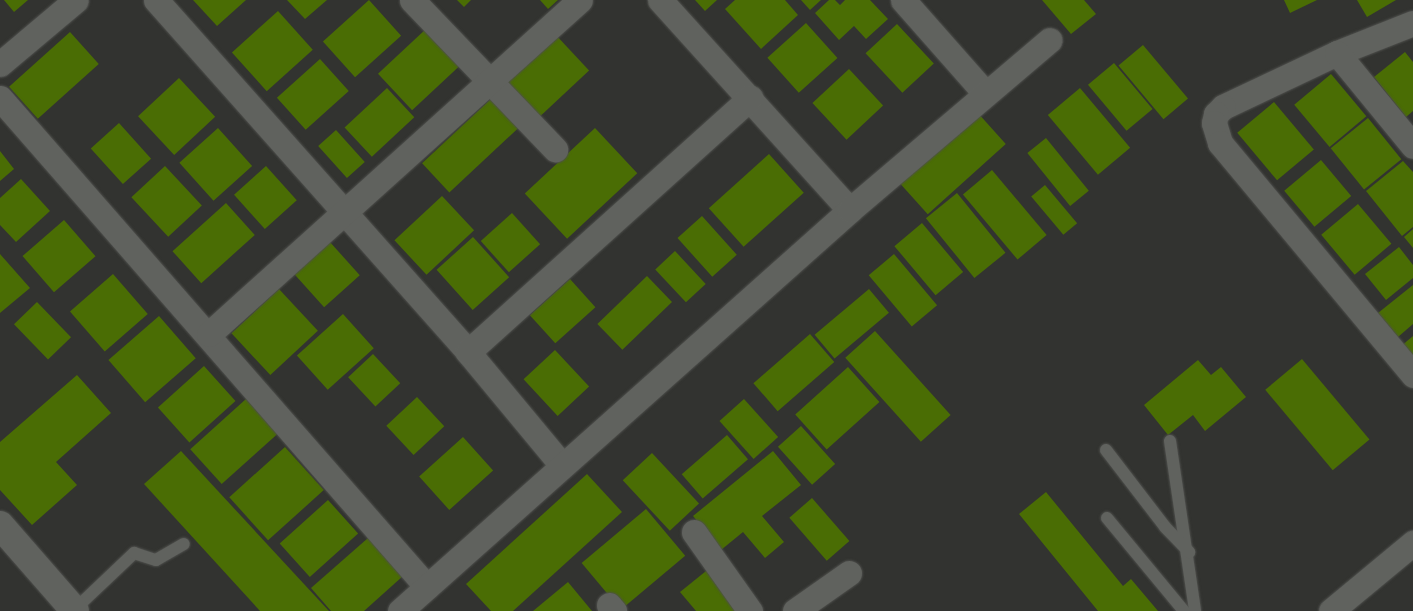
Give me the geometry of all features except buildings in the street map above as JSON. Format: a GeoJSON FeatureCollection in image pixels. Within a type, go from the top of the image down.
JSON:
{"type":"FeatureCollection","features":[{"type":"Feature","properties":{"kind":"street"},"geometry":{"type":"LineString","coordinates":[[0,64],[76,0]]}},
{"type":"Feature","properties":{"kind":"street"},"geometry":{"type":"LineString","coordinates":[[156,0],[468,352],[562,464]]}},
{"type":"Feature","properties":{"kind":"street"},"geometry":{"type":"LineString","coordinates":[[412,0],[486,81],[555,149]]}},
{"type":"Feature","properties":{"kind":"street"},"geometry":{"type":"LineString","coordinates":[[209,334],[486,81],[580,0]]}},
{"type":"Feature","properties":{"kind":"street"},"geometry":{"type":"LineString","coordinates":[[660,0],[850,210]]}},
{"type":"Feature","properties":{"kind":"street"},"geometry":{"type":"LineString","coordinates":[[903,0],[985,93]]}},
{"type":"Feature","properties":{"kind":"street"},"geometry":{"type":"LineString","coordinates":[[1413,23],[1337,53],[1223,107],[1216,114],[1215,134],[1413,375]]}},
{"type":"Feature","properties":{"kind":"street"},"geometry":{"type":"LineString","coordinates":[[400,611],[562,464],[850,210],[985,93],[1050,40]]}},
{"type":"Feature","properties":{"kind":"street"},"geometry":{"type":"LineString","coordinates":[[1337,53],[1413,146]]}},
{"type":"Feature","properties":{"kind":"street"},"geometry":{"type":"LineString","coordinates":[[0,98],[209,334],[426,587]]}},
{"type":"Feature","properties":{"kind":"street"},"geometry":{"type":"LineString","coordinates":[[468,352],[750,98]]}},
{"type":"Feature","properties":{"kind":"street"},"geometry":{"type":"LineString","coordinates":[[0,525],[74,610]]}},
{"type":"Feature","properties":{"kind":"street"},"geometry":{"type":"LineString","coordinates":[[694,532],[750,611]]}},
{"type":"Feature","properties":{"kind":"street"},"geometry":{"type":"LineString","coordinates":[[1331,611],[1413,543]]}},
{"type":"Feature","properties":{"kind":"street"},"geometry":{"type":"LineString","coordinates":[[795,611],[849,573]]}},
{"type":"Feature","properties":{"kind":"lane"},"geometry":{"type":"LineString","coordinates":[[1170,441],[1188,552],[1195,611]]}},
{"type":"Feature","properties":{"kind":"lane"},"geometry":{"type":"LineString","coordinates":[[1106,450],[1165,528],[1188,552]]}},
{"type":"Feature","properties":{"kind":"lane"},"geometry":{"type":"LineString","coordinates":[[1107,518],[1184,611]]}},
{"type":"Feature","properties":{"kind":"lane"},"geometry":{"type":"LineString","coordinates":[[74,610],[134,553],[156,560],[184,544]]}}]}
